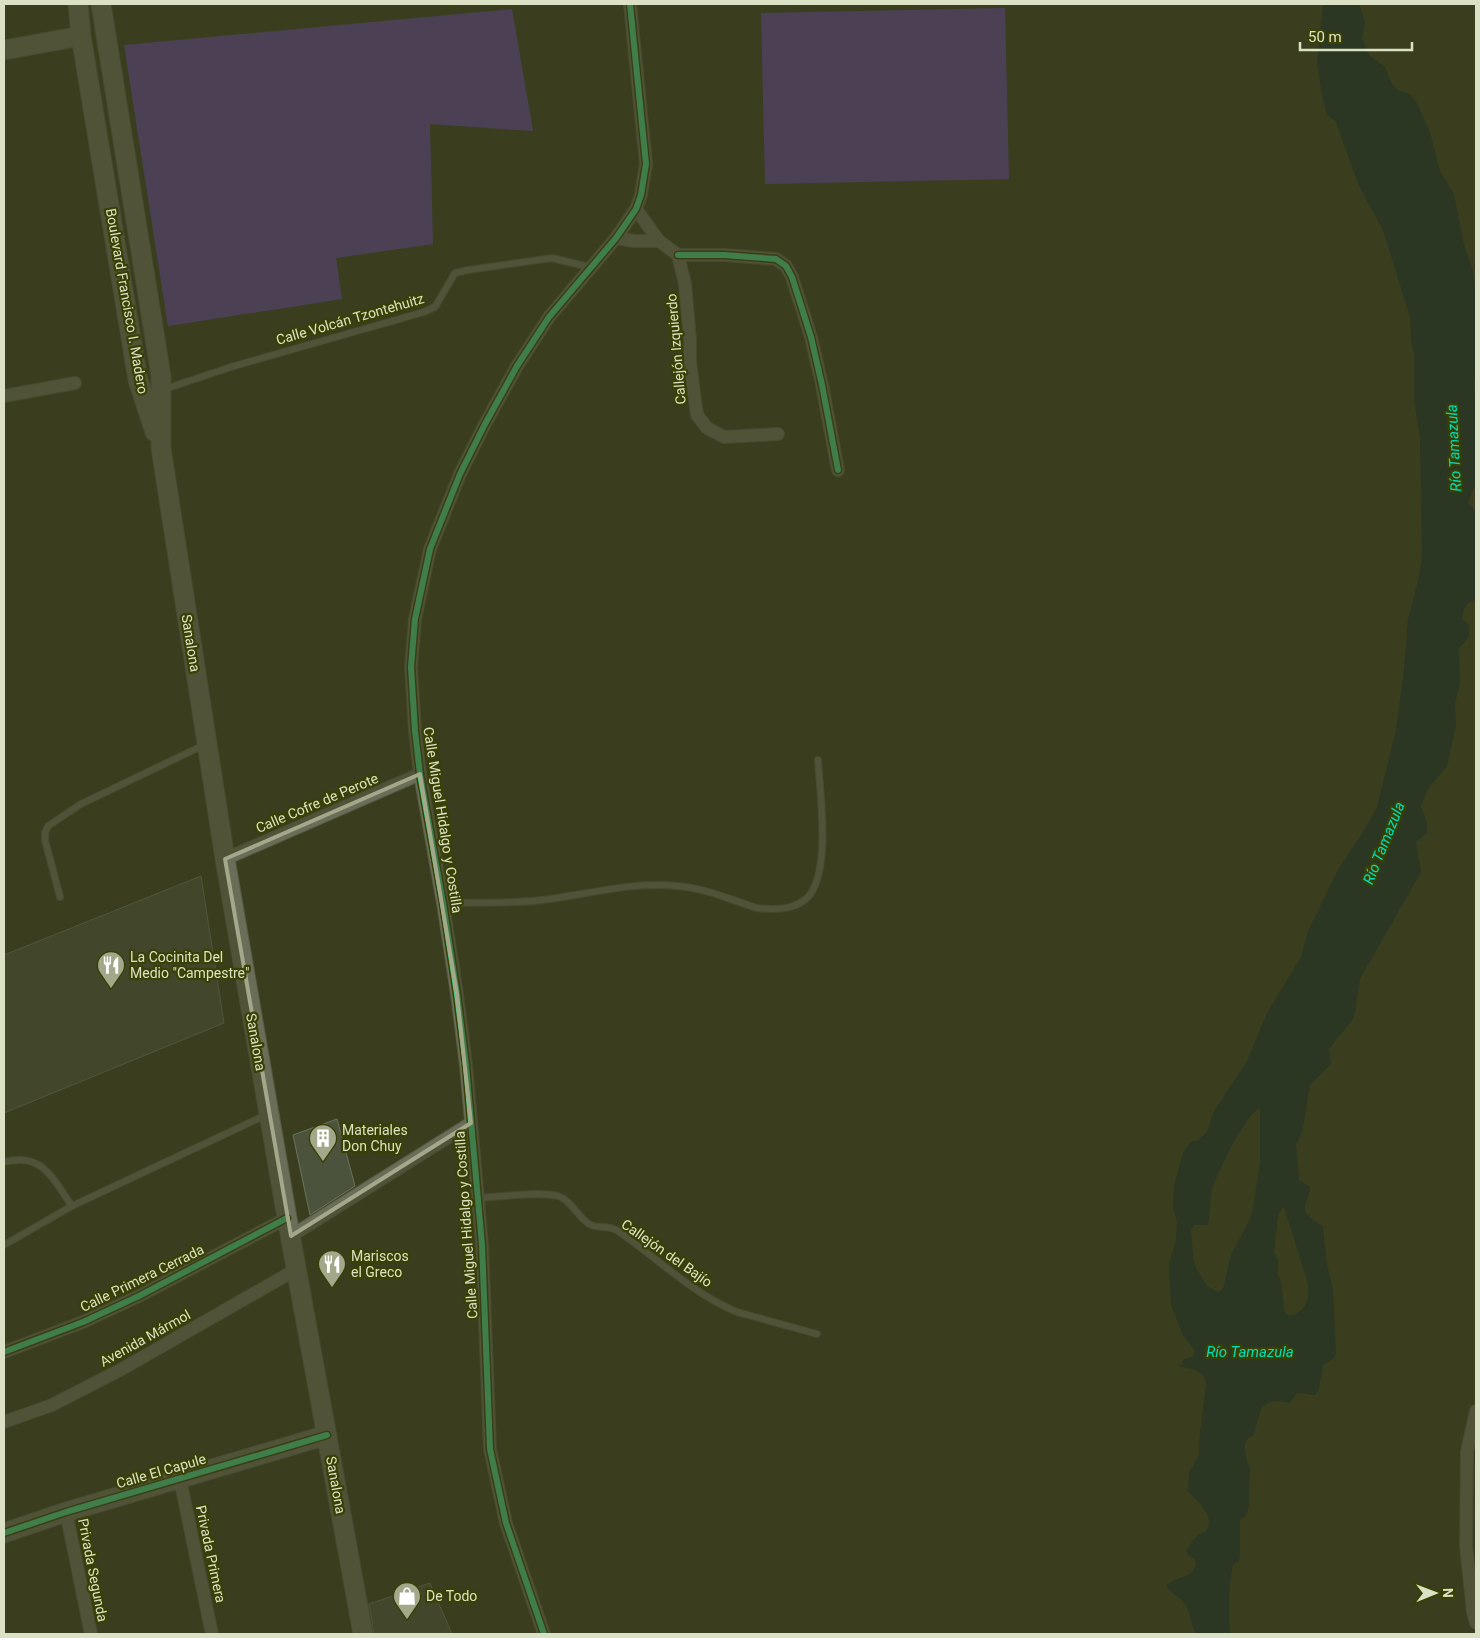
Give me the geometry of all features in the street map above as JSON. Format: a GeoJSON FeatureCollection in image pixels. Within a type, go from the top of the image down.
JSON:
{"type":"FeatureCollection","features":[{"type":"Feature","properties":{"kind":"main road","name":"Boulevard Francisco I. Madero"},"geometry":{"type":"LineString","coordinates":[[78,4],[81,36],[138,380],[161,448]]}},
{"type":"Feature","properties":{"kind":"main road","name":"Boulevard Francisco I. Madero"},"geometry":{"type":"LineString","coordinates":[[101,4],[161,376],[161,448]]}},
{"type":"Feature","properties":{"kind":"main road"},"geometry":{"type":"LineString","coordinates":[[4,50],[81,36]]}},
{"type":"Feature","properties":{"kind":"main road"},"geometry":{"type":"LineString","coordinates":[[114,234],[137,230]]}},
{"type":"Feature","properties":{"kind":"main road","name":"Sanalona"},"geometry":{"type":"LineString","coordinates":[[161,448],[225,859],[289,1227],[363,1634]]}},
{"type":"Feature","properties":{"kind":"main road","name":"Calle El Capule"},"geometry":{"type":"LineString","coordinates":[[4,1533],[66,1512],[327,1435]]}},
{"type":"Feature","properties":{"kind":"street","name":"Calle Miguel Hidalgo y Costilla"},"geometry":{"type":"LineString","coordinates":[[544,1634],[506,1523],[490,1449],[482,1245],[471,1123],[458,1003],[443,903],[420,774],[411,667],[415,619],[430,549],[460,474],[485,424],[549,317],[589,267],[616,238],[636,209],[641,194],[646,164],[630,4]]}},
{"type":"Feature","properties":{"kind":"street"},"geometry":{"type":"LineString","coordinates":[[636,209],[658,241],[678,255],[724,255],[776,259],[786,266],[792,277],[811,337],[838,470]]}},
{"type":"Feature","properties":{"kind":"street"},"geometry":{"type":"LineString","coordinates":[[616,238],[634,241],[658,241]]}},
{"type":"Feature","properties":{"kind":"street","name":"Callejón Izquierdo"},"geometry":{"type":"LineString","coordinates":[[678,255],[685,284],[690,331],[690,362],[697,416],[707,428],[724,437],[778,434]]}},
{"type":"Feature","properties":{"kind":"street"},"geometry":{"type":"LineString","coordinates":[[4,396],[75,384]]}},
{"type":"Feature","properties":{"kind":"street","name":"Calle Cofre de Perote"},"geometry":{"type":"LineString","coordinates":[[225,859],[420,774]]}},
{"type":"Feature","properties":{"kind":"street","name":"Calle Primera Cerrada"},"geometry":{"type":"LineString","coordinates":[[4,1352],[83,1322],[289,1227],[471,1123]]}},
{"type":"Feature","properties":{"kind":"street","name":"Avenida Mármol"},"geometry":{"type":"LineString","coordinates":[[4,1422],[52,1405],[122,1369],[297,1269]]}},
{"type":"Feature","properties":{"kind":"street"},"geometry":{"type":"LineString","coordinates":[[1476,1411],[1467,1451],[1466,1546],[1473,1612],[1476,1622]]}},
{"type":"Feature","properties":{"kind":"street","name":"Privada Primera"},"geometry":{"type":"LineString","coordinates":[[180,1479],[212,1634]]}},
{"type":"Feature","properties":{"kind":"street","name":"Privada Segunda"},"geometry":{"type":"LineString","coordinates":[[66,1512],[91,1634]]}},
{"type":"Feature","properties":{"kind":"lane","name":"Calle Volcán Tzontehuitz"},"geometry":{"type":"LineString","coordinates":[[161,390],[231,367],[424,312],[435,307],[455,273],[552,258],[589,267]]}},
{"type":"Feature","properties":{"kind":"lane"},"geometry":{"type":"LineString","coordinates":[[60,897],[45,840],[48,826],[81,804],[207,743]]}},
{"type":"Feature","properties":{"kind":"lane"},"geometry":{"type":"LineString","coordinates":[[443,903],[540,901],[622,887],[651,885],[678,886],[702,890],[758,908],[786,908],[797,905],[806,899],[813,890],[820,868],[822,815],[818,760]]}},
{"type":"Feature","properties":{"kind":"lane"},"geometry":{"type":"LineString","coordinates":[[4,1244],[72,1206],[269,1114]]}},
{"type":"Feature","properties":{"kind":"lane"},"geometry":{"type":"LineString","coordinates":[[4,1162],[17,1159],[33,1161],[40,1165],[46,1170],[72,1206]]}},
{"type":"Feature","properties":{"kind":"lane","name":"Callejón del Bajío"},"geometry":{"type":"LineString","coordinates":[[478,1198],[543,1194],[557,1196],[563,1199],[589,1224],[616,1230],[724,1307],[817,1334]]}},
{"type":"Feature","properties":{"kind":"highlighted area"},"geometry":{"type":"Polygon","coordinates":[[[420,774],[457,994],[471,1123],[291,1236],[225,859],[420,774]]]}},
{"type":"Feature","properties":{"kind":"shaded area"},"geometry":{"type":"Polygon","coordinates":[[[1005,8],[1009,179],[765,184],[761,13],[1005,8]]]}},
{"type":"Feature","properties":{"kind":"shaded area"},"geometry":{"type":"Polygon","coordinates":[[[512,9],[533,131],[430,124],[433,244],[336,258],[342,299],[168,326],[124,45],[512,9]]]}},
{"type":"Feature","properties":{"kind":"water","name":"Río Tamazula"},"geometry":{"type":"Polygon","coordinates":[[[1323,4],[1359,4],[1365,22],[1362,38],[1369,55],[1385,67],[1391,82],[1397,90],[1410,94],[1418,105],[1430,132],[1440,171],[1454,194],[1464,245],[1473,271],[1476,291],[1476,378],[1474,382],[1476,486],[1468,503],[1476,511],[1476,600],[1467,604],[1462,619],[1469,625],[1469,637],[1459,648],[1460,684],[1455,703],[1456,725],[1447,767],[1429,787],[1421,806],[1427,822],[1427,833],[1416,842],[1421,872],[1360,979],[1354,1018],[1329,1049],[1331,1064],[1310,1085],[1302,1133],[1296,1144],[1299,1180],[1310,1187],[1305,1210],[1309,1217],[1323,1226],[1327,1265],[1333,1290],[1336,1354],[1333,1359],[1323,1365],[1319,1390],[1315,1395],[1297,1393],[1290,1403],[1272,1402],[1263,1407],[1260,1412],[1254,1435],[1246,1441],[1245,1446],[1250,1473],[1249,1507],[1247,1514],[1240,1520],[1240,1557],[1238,1562],[1233,1565],[1231,1574],[1229,1600],[1230,1634],[1196,1634],[1185,1604],[1166,1585],[1192,1572],[1196,1565],[1195,1559],[1189,1556],[1186,1551],[1196,1537],[1208,1528],[1209,1523],[1209,1518],[1203,1508],[1188,1491],[1189,1472],[1199,1455],[1206,1384],[1203,1375],[1200,1373],[1178,1366],[1183,1364],[1182,1360],[1194,1356],[1195,1351],[1183,1335],[1171,1305],[1169,1265],[1176,1239],[1177,1220],[1173,1208],[1174,1186],[1183,1152],[1191,1142],[1197,1141],[1207,1132],[1213,1113],[1247,1061],[1267,1013],[1301,957],[1308,931],[1338,870],[1377,807],[1396,730],[1408,619],[1418,581],[1422,556],[1420,437],[1414,401],[1414,354],[1411,341],[1410,317],[1383,230],[1358,184],[1336,122],[1327,115],[1317,62],[1323,4]],[[1260,1108],[1254,1112],[1239,1133],[1213,1186],[1208,1225],[1195,1225],[1191,1230],[1195,1266],[1207,1286],[1218,1292],[1223,1289],[1231,1254],[1252,1213],[1260,1164],[1260,1108]],[[1284,1207],[1278,1216],[1274,1252],[1278,1260],[1278,1275],[1281,1281],[1284,1309],[1289,1316],[1300,1312],[1306,1305],[1308,1284],[1284,1207]]]}},
{"type":"Feature","properties":{"kind":"building","name":"La Cocinita Del Medio \"Campestre\""},"geometry":{"type":"Polygon","coordinates":[[[201,876],[224,1023],[4,1113],[4,955],[201,876]]]}},
{"type":"Feature","properties":{"kind":"building","name":"Materiales Don Chuy"},"geometry":{"type":"Polygon","coordinates":[[[337,1119],[355,1186],[310,1215],[293,1135],[337,1119]]]}},
{"type":"Feature","properties":{"kind":"building","name":"De Todo"},"geometry":{"type":"Polygon","coordinates":[[[430,1583],[452,1634],[374,1634],[369,1604],[430,1583]]]}},
{"type":"Feature","properties":{"kind":"cycle path"},"geometry":{"type":"LineString","coordinates":[[544,1634],[506,1523],[490,1449],[482,1245],[466,1065],[443,903],[420,774],[411,667],[415,619],[430,549],[460,474],[517,366],[549,317],[616,238],[636,209],[641,195],[646,164],[630,4]]}},
{"type":"Feature","properties":{"kind":"cycle path"},"geometry":{"type":"LineString","coordinates":[[678,255],[724,255],[776,259],[786,266],[792,277],[811,337],[838,470]]}},
{"type":"Feature","properties":{"kind":"cycle path"},"geometry":{"type":"LineString","coordinates":[[4,1352],[83,1322],[139,1296],[287,1218]]}},
{"type":"Feature","properties":{"kind":"cycle path"},"geometry":{"type":"LineString","coordinates":[[4,1533],[66,1512],[327,1435]]}},
{"type":"Feature","properties":{"kind":"place","name":"La Cocinita Del Medio \"Campestre\""},"geometry":{"type":"Point","coordinates":[111,989]}},
{"type":"Feature","properties":{"kind":"place","name":"Materiales Don Chuy"},"geometry":{"type":"Point","coordinates":[323,1162]}},
{"type":"Feature","properties":{"kind":"place","name":"Mariscos el Greco"},"geometry":{"type":"Point","coordinates":[332,1288]}},
{"type":"Feature","properties":{"kind":"place","name":"De Todo"},"geometry":{"type":"Point","coordinates":[407,1620]}}]}
